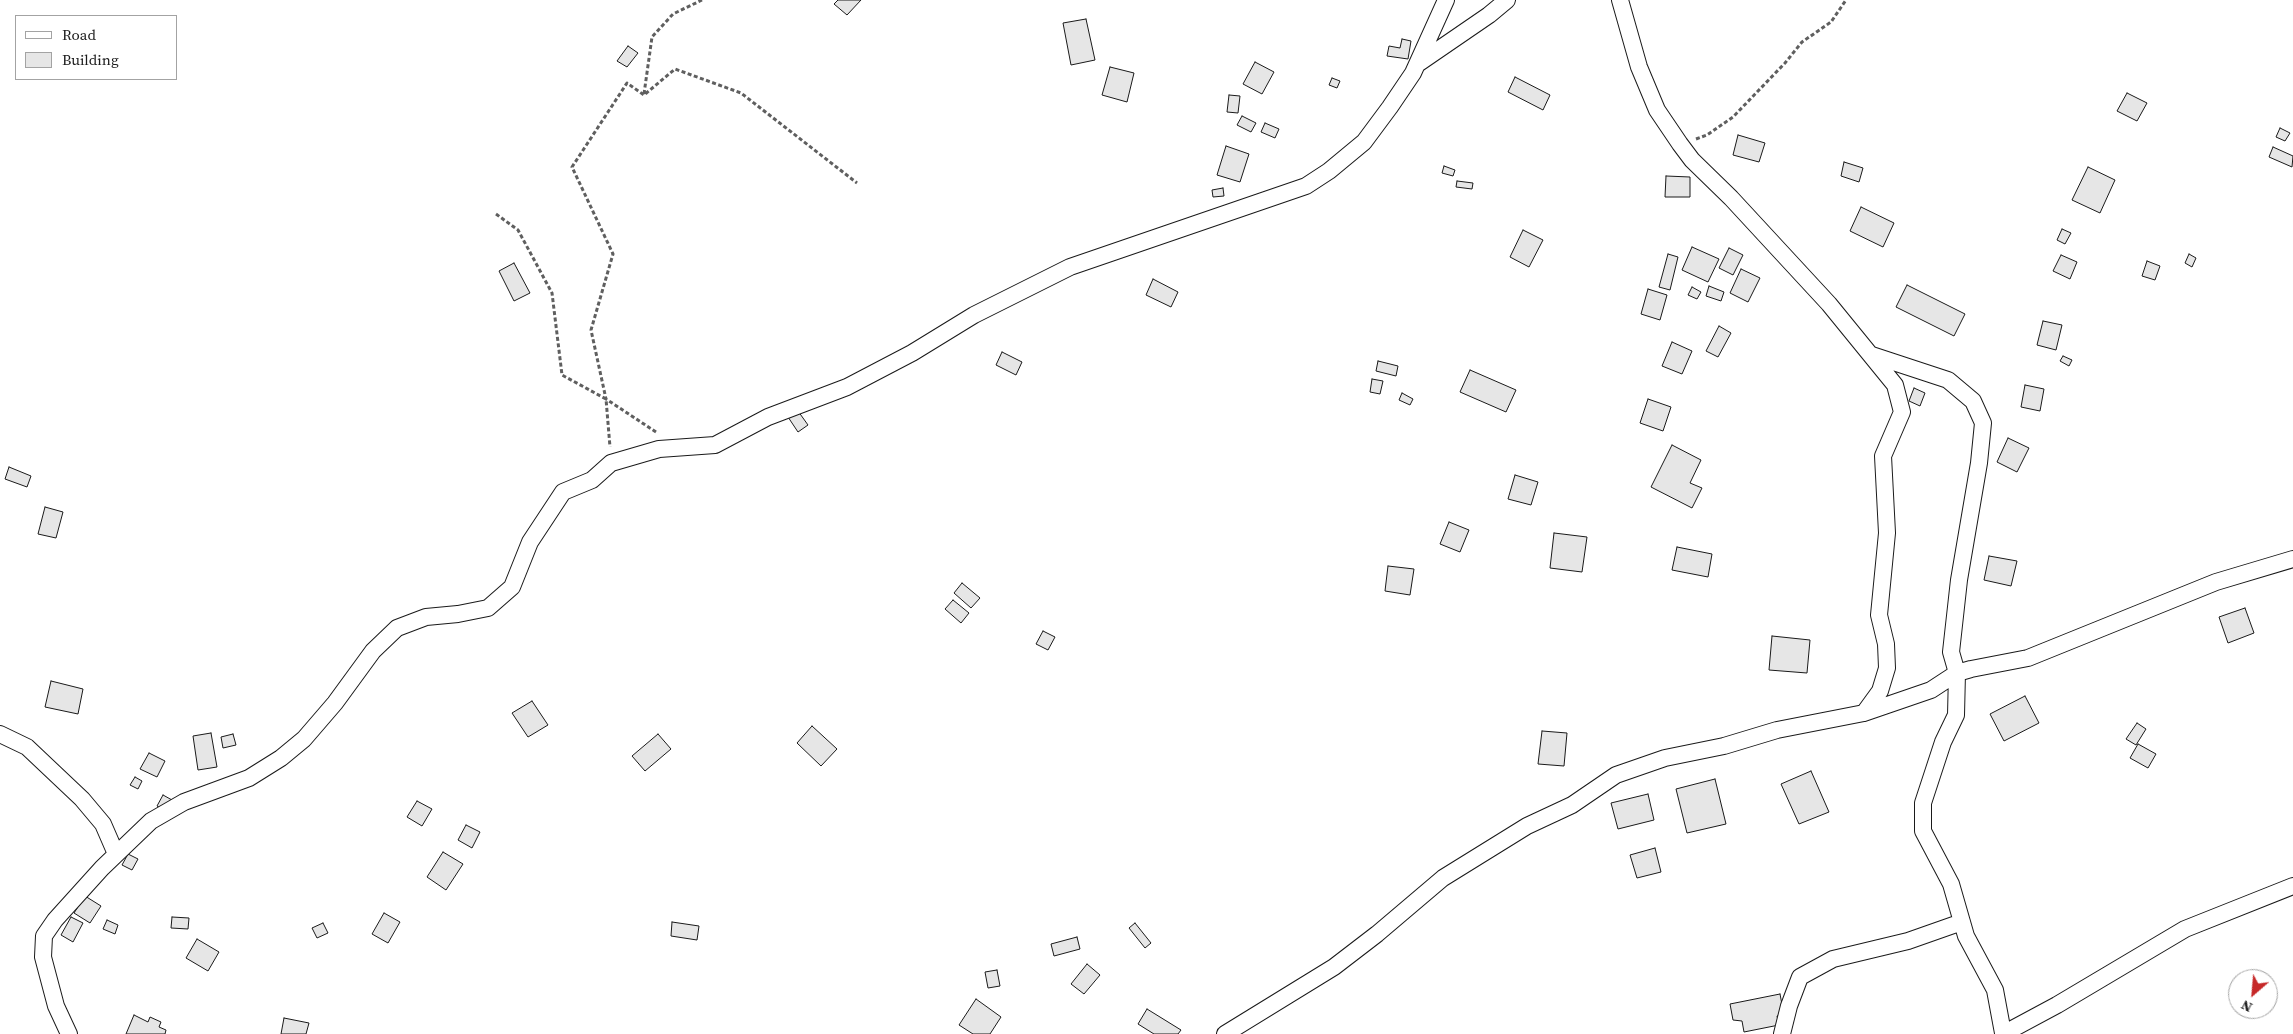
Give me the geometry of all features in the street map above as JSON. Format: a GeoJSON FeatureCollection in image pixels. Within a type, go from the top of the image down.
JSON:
{"type":"FeatureCollection","features":[{"type":"Feature","properties":{"kind":"street"},"geometry":{"type":"LineString","coordinates":[[69,1034],[56,1006],[43,958],[44,936],[55,920],[116,854],[151,821],[184,802],[249,778],[281,758],[304,739],[335,703],[373,651],[397,628],[426,617],[458,614],[488,608],[512,587],[530,542],[563,492],[592,480],[611,462],[658,449],[715,445],[768,417],[847,387],[912,353],[974,315],[1070,267],[1306,186],[1329,171],[1364,142],[1390,107],[1417,64],[1446,0]]}},
{"type":"Feature","properties":{"kind":"street"},"geometry":{"type":"LineString","coordinates":[[1417,64],[1489,15],[1507,0]]}},
{"type":"Feature","properties":{"kind":"street"},"geometry":{"type":"LineString","coordinates":[[1620,0],[1639,67],[1657,110],[1680,144],[1692,160],[1731,198],[1829,304],[1895,385],[1902,412],[1884,456],[1887,533],[1879,615],[1886,644],[1888,668],[1880,691],[1864,713]]}},
{"type":"Feature","properties":{"kind":"street"},"geometry":{"type":"LineString","coordinates":[[1872,355],[1948,380],[1973,401],[1983,423],[1979,463],[1959,580],[1952,643],[1957,674],[1956,715],[1943,742],[1923,803],[1922,831],[1951,884],[1966,936],[1995,990],[2003,1034],[2057,1005],[2185,929],[2293,886]]}},
{"type":"Feature","properties":{"kind":"street"},"geometry":{"type":"LineString","coordinates":[[1225,1034],[1334,967],[1378,934],[1443,878],[1527,826],[1572,805],[1616,775],[1666,758],[1724,746],[1777,730],[1864,713],[1931,690],[1957,674],[1971,669],[2028,658],[2216,582],[2293,559]]}},
{"type":"Feature","properties":{"kind":"street"},"geometry":{"type":"LineString","coordinates":[[0,734],[27,747],[82,798],[102,824],[116,854]]}},
{"type":"Feature","properties":{"kind":"street"},"geometry":{"type":"LineString","coordinates":[[1782,1034],[1789,1006],[1800,977],[1832,959],[1908,941],[1962,922]]}},
{"type":"Feature","properties":{"kind":"path"},"geometry":{"type":"LineString","coordinates":[[644,95],[652,37],[673,14],[702,0]]}},
{"type":"Feature","properties":{"kind":"path"},"geometry":{"type":"LineString","coordinates":[[1680,144],[1707,135],[1733,117],[1785,63],[1802,42],[1831,22],[1846,0]]}},
{"type":"Feature","properties":{"kind":"path"},"geometry":{"type":"LineString","coordinates":[[644,95],[676,69],[741,93],[857,183]]}},
{"type":"Feature","properties":{"kind":"path"},"geometry":{"type":"LineString","coordinates":[[611,462],[606,399],[591,330],[613,254],[572,168],[627,82],[644,95]]}},
{"type":"Feature","properties":{"kind":"path"},"geometry":{"type":"LineString","coordinates":[[496,214],[518,230],[552,293],[562,375],[606,399],[680,448]]}},
{"type":"Feature","properties":{"kind":"building"},"geometry":{"type":"Polygon","coordinates":[[[838,0],[861,0],[847,15],[834,4],[838,0]]]}},
{"type":"Feature","properties":{"kind":"building"},"geometry":{"type":"Polygon","coordinates":[[[1086,19],[1095,60],[1071,65],[1063,23],[1086,19]]]}},
{"type":"Feature","properties":{"kind":"building"},"geometry":{"type":"Polygon","coordinates":[[[1402,39],[1411,41],[1408,59],[1387,56],[1389,46],[1400,48],[1402,39]]]}},
{"type":"Feature","properties":{"kind":"building"},"geometry":{"type":"Polygon","coordinates":[[[628,46],[638,53],[627,67],[617,61],[628,46]]]}},
{"type":"Feature","properties":{"kind":"building"},"geometry":{"type":"Polygon","coordinates":[[[1255,62],[1274,72],[1262,94],[1243,84],[1255,62]]]}},
{"type":"Feature","properties":{"kind":"building"},"geometry":{"type":"Polygon","coordinates":[[[1110,67],[1134,73],[1127,102],[1102,95],[1110,67]]]}},
{"type":"Feature","properties":{"kind":"building"},"geometry":{"type":"Polygon","coordinates":[[[1515,77],[1550,95],[1543,110],[1508,92],[1515,77]]]}},
{"type":"Feature","properties":{"kind":"building"},"geometry":{"type":"Polygon","coordinates":[[[1332,78],[1340,81],[1337,88],[1329,85],[1332,78]]]}},
{"type":"Feature","properties":{"kind":"building"},"geometry":{"type":"Polygon","coordinates":[[[2127,93],[2147,103],[2137,121],[2117,111],[2127,93]]]}},
{"type":"Feature","properties":{"kind":"building"},"geometry":{"type":"Polygon","coordinates":[[[1229,95],[1240,96],[1238,113],[1227,112],[1229,95]]]}},
{"type":"Feature","properties":{"kind":"building"},"geometry":{"type":"Polygon","coordinates":[[[1242,116],[1256,123],[1251,132],[1237,125],[1242,116]]]}},
{"type":"Feature","properties":{"kind":"building"},"geometry":{"type":"Polygon","coordinates":[[[1265,123],[1279,129],[1275,138],[1261,132],[1265,123]]]}},
{"type":"Feature","properties":{"kind":"building"},"geometry":{"type":"Polygon","coordinates":[[[2280,128],[2290,133],[2285,141],[2276,137],[2280,128]]]}},
{"type":"Feature","properties":{"kind":"building"},"geometry":{"type":"Polygon","coordinates":[[[1738,135],[1765,143],[1759,162],[1733,155],[1738,135]]]}},
{"type":"Feature","properties":{"kind":"building"},"geometry":{"type":"Polygon","coordinates":[[[1226,146],[1249,154],[1240,182],[1217,175],[1226,146]]]}},
{"type":"Feature","properties":{"kind":"building"},"geometry":{"type":"Polygon","coordinates":[[[2273,147],[2293,156],[2292,167],[2269,157],[2273,147]]]}},
{"type":"Feature","properties":{"kind":"building"},"geometry":{"type":"Polygon","coordinates":[[[1844,162],[1863,168],[1859,182],[1841,176],[1844,162]]]}},
{"type":"Feature","properties":{"kind":"building"},"geometry":{"type":"Polygon","coordinates":[[[1444,166],[1455,170],[1453,176],[1442,173],[1444,166]]]}},
{"type":"Feature","properties":{"kind":"building"},"geometry":{"type":"Polygon","coordinates":[[[2088,167],[2115,180],[2100,213],[2072,200],[2088,167]]]}},
{"type":"Feature","properties":{"kind":"building"},"geometry":{"type":"Polygon","coordinates":[[[1666,176],[1690,177],[1690,197],[1665,197],[1666,176]]]}},
{"type":"Feature","properties":{"kind":"building"},"geometry":{"type":"Polygon","coordinates":[[[1457,181],[1473,183],[1472,189],[1456,187],[1457,181]]]}},
{"type":"Feature","properties":{"kind":"building"},"geometry":{"type":"Polygon","coordinates":[[[1223,188],[1224,196],[1213,197],[1212,190],[1223,188]]]}},
{"type":"Feature","properties":{"kind":"building"},"geometry":{"type":"Polygon","coordinates":[[[1861,207],[1894,223],[1883,247],[1850,231],[1861,207]]]}},
{"type":"Feature","properties":{"kind":"building"},"geometry":{"type":"Polygon","coordinates":[[[2062,229],[2071,233],[2065,244],[2057,240],[2062,229]]]}},
{"type":"Feature","properties":{"kind":"building"},"geometry":{"type":"Polygon","coordinates":[[[1523,230],[1543,240],[1529,267],[1510,257],[1523,230]]]}},
{"type":"Feature","properties":{"kind":"building"},"geometry":{"type":"Polygon","coordinates":[[[1692,247],[1719,259],[1708,282],[1682,270],[1692,247]]]}},
{"type":"Feature","properties":{"kind":"building"},"geometry":{"type":"Polygon","coordinates":[[[1729,248],[1743,255],[1733,275],[1719,268],[1729,248]]]}},
{"type":"Feature","properties":{"kind":"building"},"geometry":{"type":"Polygon","coordinates":[[[1668,254],[1678,257],[1670,290],[1659,287],[1668,254]]]}},
{"type":"Feature","properties":{"kind":"building"},"geometry":{"type":"Polygon","coordinates":[[[2189,254],[2196,258],[2192,267],[2185,263],[2189,254]]]}},
{"type":"Feature","properties":{"kind":"building"},"geometry":{"type":"Polygon","coordinates":[[[2061,255],[2077,262],[2070,279],[2053,271],[2061,255]]]}},
{"type":"Feature","properties":{"kind":"building"},"geometry":{"type":"Polygon","coordinates":[[[2147,261],[2160,266],[2155,280],[2142,276],[2147,261]]]}},
{"type":"Feature","properties":{"kind":"building"},"geometry":{"type":"Polygon","coordinates":[[[514,263],[530,293],[514,301],[499,271],[514,263]]]}},
{"type":"Feature","properties":{"kind":"building"},"geometry":{"type":"Polygon","coordinates":[[[1741,269],[1760,278],[1748,302],[1730,293],[1741,269]]]}},
{"type":"Feature","properties":{"kind":"building"},"geometry":{"type":"Polygon","coordinates":[[[1153,279],[1178,292],[1171,307],[1146,295],[1153,279]]]}},
{"type":"Feature","properties":{"kind":"building"},"geometry":{"type":"Polygon","coordinates":[[[1907,285],[1965,314],[1954,336],[1896,307],[1907,285]]]}},
{"type":"Feature","properties":{"kind":"building"},"geometry":{"type":"Polygon","coordinates":[[[1709,286],[1724,292],[1721,301],[1706,296],[1709,286]]]}},
{"type":"Feature","properties":{"kind":"building"},"geometry":{"type":"Polygon","coordinates":[[[1692,287],[1701,292],[1697,299],[1688,295],[1692,287]]]}},
{"type":"Feature","properties":{"kind":"building"},"geometry":{"type":"Polygon","coordinates":[[[1648,289],[1667,295],[1660,320],[1641,314],[1648,289]]]}},
{"type":"Feature","properties":{"kind":"building"},"geometry":{"type":"Polygon","coordinates":[[[2043,321],[2062,325],[2056,350],[2037,345],[2043,321]]]}},
{"type":"Feature","properties":{"kind":"building"},"geometry":{"type":"Polygon","coordinates":[[[1719,326],[1731,333],[1718,357],[1706,351],[1719,326]]]}},
{"type":"Feature","properties":{"kind":"building"},"geometry":{"type":"Polygon","coordinates":[[[1672,342],[1692,351],[1682,374],[1662,366],[1672,342]]]}},
{"type":"Feature","properties":{"kind":"building"},"geometry":{"type":"Polygon","coordinates":[[[1002,352],[1022,362],[1016,375],[996,365],[1002,352]]]}},
{"type":"Feature","properties":{"kind":"building"},"geometry":{"type":"Polygon","coordinates":[[[2063,356],[2072,360],[2069,366],[2060,361],[2063,356]]]}},
{"type":"Feature","properties":{"kind":"building"},"geometry":{"type":"Polygon","coordinates":[[[1378,361],[1398,366],[1396,376],[1376,371],[1378,361]]]}},
{"type":"Feature","properties":{"kind":"building"},"geometry":{"type":"Polygon","coordinates":[[[1470,370],[1516,390],[1506,412],[1460,392],[1470,370]]]}},
{"type":"Feature","properties":{"kind":"building"},"geometry":{"type":"Polygon","coordinates":[[[1372,379],[1383,381],[1380,394],[1370,392],[1372,379]]]}},
{"type":"Feature","properties":{"kind":"building"},"geometry":{"type":"Polygon","coordinates":[[[2025,385],[2044,389],[2040,411],[2021,407],[2025,385]]]}},
{"type":"Feature","properties":{"kind":"building"},"geometry":{"type":"Polygon","coordinates":[[[1914,388],[1925,393],[1920,406],[1909,401],[1914,388]]]}},
{"type":"Feature","properties":{"kind":"building"},"geometry":{"type":"Polygon","coordinates":[[[1402,393],[1413,399],[1410,405],[1399,400],[1402,393]]]}},
{"type":"Feature","properties":{"kind":"building"},"geometry":{"type":"Polygon","coordinates":[[[1648,399],[1671,407],[1663,431],[1640,423],[1648,399]]]}},
{"type":"Feature","properties":{"kind":"building"},"geometry":{"type":"Polygon","coordinates":[[[798,411],[808,425],[798,432],[788,417],[798,411]]]}},
{"type":"Feature","properties":{"kind":"building"},"geometry":{"type":"Polygon","coordinates":[[[2008,438],[2029,448],[2017,472],[1997,462],[2008,438]]]}},
{"type":"Feature","properties":{"kind":"building"},"geometry":{"type":"Polygon","coordinates":[[[1672,445],[1701,460],[1690,483],[1702,488],[1692,508],[1651,487],[1672,445]]]}},
{"type":"Feature","properties":{"kind":"building"},"geometry":{"type":"Polygon","coordinates":[[[9,467],[31,476],[27,487],[5,479],[9,467]]]}},
{"type":"Feature","properties":{"kind":"building"},"geometry":{"type":"Polygon","coordinates":[[[1515,475],[1538,482],[1531,505],[1508,499],[1515,475]]]}},
{"type":"Feature","properties":{"kind":"building"},"geometry":{"type":"Polygon","coordinates":[[[45,507],[63,512],[56,538],[38,534],[45,507]]]}},
{"type":"Feature","properties":{"kind":"building"},"geometry":{"type":"Polygon","coordinates":[[[1449,522],[1469,530],[1460,552],[1440,544],[1449,522]]]}},
{"type":"Feature","properties":{"kind":"building"},"geometry":{"type":"Polygon","coordinates":[[[1554,533],[1587,537],[1582,572],[1550,568],[1554,533]]]}},
{"type":"Feature","properties":{"kind":"building"},"geometry":{"type":"Polygon","coordinates":[[[1677,547],[1712,554],[1708,577],[1672,570],[1677,547]]]}},
{"type":"Feature","properties":{"kind":"building"},"geometry":{"type":"Polygon","coordinates":[[[1989,556],[2017,561],[2011,586],[1984,580],[1989,556]]]}},
{"type":"Feature","properties":{"kind":"building"},"geometry":{"type":"Polygon","coordinates":[[[1388,566],[1414,569],[1410,595],[1385,591],[1388,566]]]}},
{"type":"Feature","properties":{"kind":"building"},"geometry":{"type":"Polygon","coordinates":[[[962,583],[980,598],[971,608],[954,593],[962,583]]]}},
{"type":"Feature","properties":{"kind":"building"},"geometry":{"type":"Polygon","coordinates":[[[953,600],[969,613],[961,623],[945,609],[953,600]]]}},
{"type":"Feature","properties":{"kind":"building"},"geometry":{"type":"Polygon","coordinates":[[[2245,608],[2254,633],[2228,643],[2219,617],[2245,608]]]}},
{"type":"Feature","properties":{"kind":"building"},"geometry":{"type":"Polygon","coordinates":[[[1043,631],[1055,637],[1048,650],[1036,644],[1043,631]]]}},
{"type":"Feature","properties":{"kind":"building"},"geometry":{"type":"Polygon","coordinates":[[[1772,636],[1810,640],[1807,673],[1769,670],[1772,636]]]}},
{"type":"Feature","properties":{"kind":"building"},"geometry":{"type":"Polygon","coordinates":[[[51,681],[83,689],[78,714],[45,707],[51,681]]]}},
{"type":"Feature","properties":{"kind":"building"},"geometry":{"type":"Polygon","coordinates":[[[2025,696],[2039,723],[2004,741],[1990,714],[2025,696]]]}},
{"type":"Feature","properties":{"kind":"building"},"geometry":{"type":"Polygon","coordinates":[[[532,701],[548,725],[528,737],[512,713],[532,701]]]}},
{"type":"Feature","properties":{"kind":"building"},"geometry":{"type":"Polygon","coordinates":[[[2137,723],[2146,729],[2136,745],[2126,739],[2137,723]]]}},
{"type":"Feature","properties":{"kind":"building"},"geometry":{"type":"Polygon","coordinates":[[[812,726],[837,749],[821,766],[797,743],[812,726]]]}},
{"type":"Feature","properties":{"kind":"building"},"geometry":{"type":"Polygon","coordinates":[[[1542,731],[1567,733],[1564,766],[1538,764],[1542,731]]]}},
{"type":"Feature","properties":{"kind":"building"},"geometry":{"type":"Polygon","coordinates":[[[211,733],[217,767],[198,770],[193,736],[211,733]]]}},
{"type":"Feature","properties":{"kind":"building"},"geometry":{"type":"Polygon","coordinates":[[[233,734],[236,745],[223,748],[221,737],[233,734]]]}},
{"type":"Feature","properties":{"kind":"building"},"geometry":{"type":"Polygon","coordinates":[[[658,734],[671,749],[645,771],[632,756],[658,734]]]}},
{"type":"Feature","properties":{"kind":"building"},"geometry":{"type":"Polygon","coordinates":[[[2138,744],[2156,754],[2148,768],[2130,758],[2138,744]]]}},
{"type":"Feature","properties":{"kind":"building"},"geometry":{"type":"Polygon","coordinates":[[[149,753],[165,761],[157,777],[140,769],[149,753]]]}},
{"type":"Feature","properties":{"kind":"building"},"geometry":{"type":"Polygon","coordinates":[[[1811,771],[1829,812],[1799,824],[1781,784],[1811,771]]]}},
{"type":"Feature","properties":{"kind":"building"},"geometry":{"type":"Polygon","coordinates":[[[135,777],[142,781],[138,789],[130,785],[135,777]]]}},
{"type":"Feature","properties":{"kind":"building"},"geometry":{"type":"Polygon","coordinates":[[[1715,779],[1726,824],[1687,833],[1676,789],[1715,779]]]}},
{"type":"Feature","properties":{"kind":"building"},"geometry":{"type":"Polygon","coordinates":[[[1648,794],[1654,820],[1618,829],[1611,803],[1648,794]]]}},
{"type":"Feature","properties":{"kind":"building"},"geometry":{"type":"Polygon","coordinates":[[[163,795],[172,800],[165,811],[157,806],[163,795]]]}},
{"type":"Feature","properties":{"kind":"building"},"geometry":{"type":"Polygon","coordinates":[[[417,801],[432,809],[422,826],[407,817],[417,801]]]}},
{"type":"Feature","properties":{"kind":"building"},"geometry":{"type":"Polygon","coordinates":[[[466,825],[480,832],[472,848],[458,840],[466,825]]]}},
{"type":"Feature","properties":{"kind":"building"},"geometry":{"type":"Polygon","coordinates":[[[1655,848],[1661,872],[1637,878],[1630,855],[1655,848]]]}},
{"type":"Feature","properties":{"kind":"building"},"geometry":{"type":"Polygon","coordinates":[[[443,852],[463,864],[446,890],[427,877],[443,852]]]}},
{"type":"Feature","properties":{"kind":"building"},"geometry":{"type":"Polygon","coordinates":[[[128,854],[138,859],[132,870],[122,865],[128,854]]]}},
{"type":"Feature","properties":{"kind":"building"},"geometry":{"type":"Polygon","coordinates":[[[85,896],[101,906],[90,923],[74,913],[85,896]]]}},
{"type":"Feature","properties":{"kind":"building"},"geometry":{"type":"Polygon","coordinates":[[[384,913],[400,922],[388,943],[372,934],[384,913]]]}},
{"type":"Feature","properties":{"kind":"building"},"geometry":{"type":"Polygon","coordinates":[[[71,917],[83,923],[73,942],[61,935],[71,917]]]}},
{"type":"Feature","properties":{"kind":"building"},"geometry":{"type":"Polygon","coordinates":[[[172,917],[189,918],[188,929],[171,928],[172,917]]]}},
{"type":"Feature","properties":{"kind":"building"},"geometry":{"type":"Polygon","coordinates":[[[107,920],[118,925],[115,934],[103,929],[107,920]]]}},
{"type":"Feature","properties":{"kind":"building"},"geometry":{"type":"Polygon","coordinates":[[[672,922],[699,926],[697,940],[671,936],[672,922]]]}},
{"type":"Feature","properties":{"kind":"building"},"geometry":{"type":"Polygon","coordinates":[[[323,923],[328,933],[317,938],[312,928],[323,923]]]}},
{"type":"Feature","properties":{"kind":"building"},"geometry":{"type":"Polygon","coordinates":[[[1135,923],[1151,943],[1145,948],[1129,928],[1135,923]]]}},
{"type":"Feature","properties":{"kind":"building"},"geometry":{"type":"Polygon","coordinates":[[[1077,937],[1080,949],[1054,956],[1051,944],[1077,937]]]}},
{"type":"Feature","properties":{"kind":"building"},"geometry":{"type":"Polygon","coordinates":[[[197,939],[219,952],[208,971],[186,958],[197,939]]]}},
{"type":"Feature","properties":{"kind":"building"},"geometry":{"type":"Polygon","coordinates":[[[1087,964],[1100,975],[1084,994],[1071,984],[1087,964]]]}},
{"type":"Feature","properties":{"kind":"building"},"geometry":{"type":"Polygon","coordinates":[[[997,970],[1000,986],[988,988],[985,972],[997,970]]]}},
{"type":"Feature","properties":{"kind":"building"},"geometry":{"type":"Polygon","coordinates":[[[1780,994],[1784,1015],[1777,1016],[1779,1025],[1744,1032],[1742,1021],[1733,1020],[1730,1004],[1780,994]]]}},
{"type":"Feature","properties":{"kind":"building"},"geometry":{"type":"Polygon","coordinates":[[[976,999],[1001,1017],[990,1034],[973,1034],[959,1025],[976,999]]]}},
{"type":"Feature","properties":{"kind":"building"},"geometry":{"type":"Polygon","coordinates":[[[1147,1009],[1181,1030],[1178,1034],[1154,1034],[1138,1024],[1147,1009]]]}},
{"type":"Feature","properties":{"kind":"building"},"geometry":{"type":"Polygon","coordinates":[[[134,1015],[148,1022],[150,1017],[161,1022],[159,1027],[166,1030],[165,1034],[126,1034],[134,1015]]]}},
{"type":"Feature","properties":{"kind":"building"},"geometry":{"type":"Polygon","coordinates":[[[284,1018],[309,1023],[306,1034],[281,1034],[284,1018]]]}}]}
